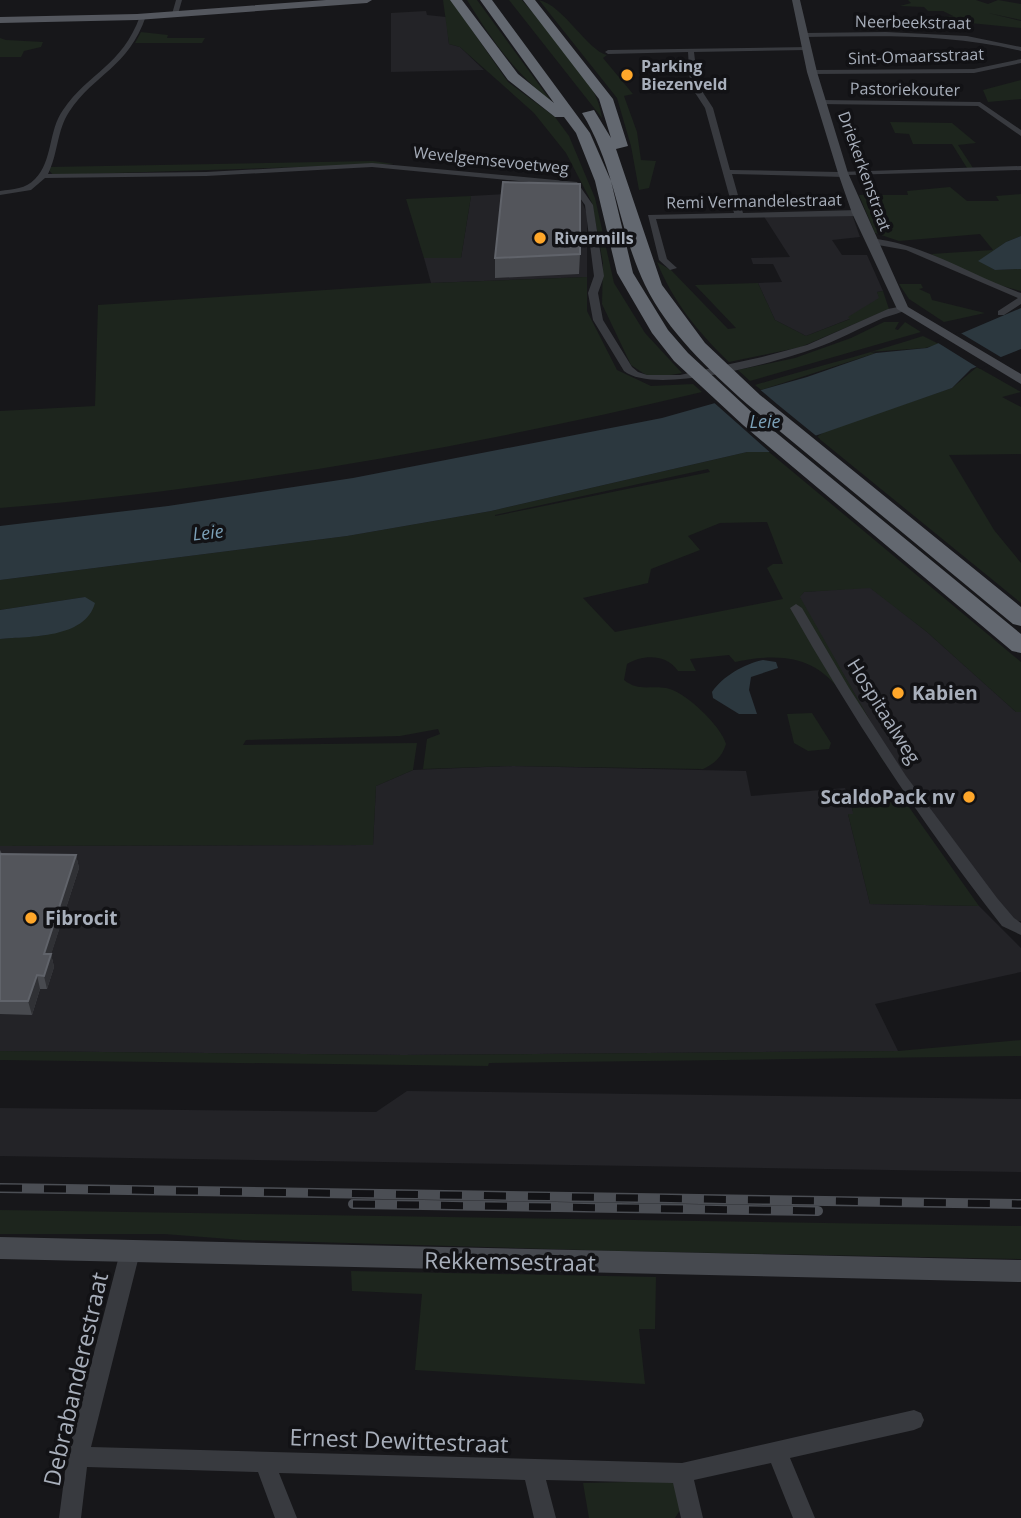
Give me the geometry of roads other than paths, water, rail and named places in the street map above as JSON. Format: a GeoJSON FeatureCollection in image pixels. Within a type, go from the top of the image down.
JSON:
{"type":"FeatureCollection","features":[{"type":"Feature","properties":{"kind":"highway"},"geometry":{"type":"LineString","coordinates":[[459,0],[513,78],[583,133]]}},
{"type":"Feature","properties":{"kind":"highway"},"geometry":{"type":"LineString","coordinates":[[486,0],[583,133],[603,181],[625,273],[661,333],[681,357],[750,421],[1021,646]]}},
{"type":"Feature","properties":{"kind":"highway"},"geometry":{"type":"LineString","coordinates":[[502,0],[537,45]]}},
{"type":"Feature","properties":{"kind":"highway"},"geometry":{"type":"LineString","coordinates":[[529,0],[606,99],[620,141],[621,150],[614,154]]}},
{"type":"Feature","properties":{"kind":"highway"},"geometry":{"type":"LineString","coordinates":[[580,100],[614,154],[625,185],[643,261],[657,292],[703,352],[774,416],[1021,619]]}},
{"type":"Feature","properties":{"kind":"main road"},"geometry":{"type":"LineString","coordinates":[[0,20],[141,17],[367,0]]}},
{"type":"Feature","properties":{"kind":"street"},"geometry":{"type":"LineString","coordinates":[[175,14],[179,0]]}},
{"type":"Feature","properties":{"kind":"street","name":"Driekerkenstraat"},"geometry":{"type":"LineString","coordinates":[[796,0],[812,72],[844,174],[870,241],[903,309]]}},
{"type":"Feature","properties":{"kind":"street"},"geometry":{"type":"LineString","coordinates":[[0,193],[26,189],[42,176],[64,114],[80,94],[123,57],[141,17]]}},
{"type":"Feature","properties":{"kind":"street","name":"Neerbeekstraat"},"geometry":{"type":"LineString","coordinates":[[804,36],[949,35],[991,40],[1021,49]]}},
{"type":"Feature","properties":{"kind":"street"},"geometry":{"type":"LineString","coordinates":[[608,52],[806,47]]}},
{"type":"Feature","properties":{"kind":"street"},"geometry":{"type":"LineString","coordinates":[[691,51],[694,85],[709,108],[739,214]]}},
{"type":"Feature","properties":{"kind":"street","name":"Sint-Omaarsstraat"},"geometry":{"type":"LineString","coordinates":[[812,72],[969,71],[1021,61]]}},
{"type":"Feature","properties":{"kind":"street","name":"Pastoriekouter"},"geometry":{"type":"LineString","coordinates":[[821,102],[974,103],[986,106],[1021,134]]}},
{"type":"Feature","properties":{"kind":"street"},"geometry":{"type":"LineString","coordinates":[[1003,120],[1021,119]]}},
{"type":"Feature","properties":{"kind":"street","name":"Wevelgemsevoetweg"},"geometry":{"type":"LineString","coordinates":[[42,176],[386,166],[574,184],[589,205],[599,276],[593,293],[598,320],[628,369],[646,379],[680,378],[794,352],[903,309]]}},
{"type":"Feature","properties":{"kind":"street"},"geometry":{"type":"LineString","coordinates":[[728,172],[844,174],[1021,168]]}},
{"type":"Feature","properties":{"kind":"street","name":"Remi Vermandelestraat"},"geometry":{"type":"LineString","coordinates":[[673,268],[663,260],[651,217],[858,213]]}},
{"type":"Feature","properties":{"kind":"street"},"geometry":{"type":"LineString","coordinates":[[870,241],[899,244],[1021,298]]}},
{"type":"Feature","properties":{"kind":"street"},"geometry":{"type":"LineString","coordinates":[[1001,313],[1021,298]]}},
{"type":"Feature","properties":{"kind":"street"},"geometry":{"type":"LineString","coordinates":[[903,309],[1020,380]]}},
{"type":"Feature","properties":{"kind":"street","name":"Hospitaalweg"},"geometry":{"type":"LineString","coordinates":[[796,608],[842,688],[901,779],[992,902],[1008,922],[1021,930]]}},
{"type":"Feature","properties":{"kind":"street","name":"Rekkemsestraat"},"geometry":{"type":"LineString","coordinates":[[0,1248],[1021,1271]]}},
{"type":"Feature","properties":{"kind":"street","name":"Debrabanderestraat"},"geometry":{"type":"LineString","coordinates":[[70,1518],[78,1457],[130,1252]]}},
{"type":"Feature","properties":{"kind":"street","name":"Ernest Dewittestraat"},"geometry":{"type":"LineString","coordinates":[[78,1457],[682,1473],[914,1420]]}},
{"type":"Feature","properties":{"kind":"street"},"geometry":{"type":"LineString","coordinates":[[777,1451],[804,1518]]}},
{"type":"Feature","properties":{"kind":"street","name":"Ernest Dewittestraat"},"geometry":{"type":"LineString","coordinates":[[265,1463],[286,1518]]}},
{"type":"Feature","properties":{"kind":"street","name":"Ernest Dewittestraat"},"geometry":{"type":"LineString","coordinates":[[533,1470],[545,1518]]}},
{"type":"Feature","properties":{"kind":"street"},"geometry":{"type":"LineString","coordinates":[[682,1473],[692,1518]]}},
{"type":"Feature","properties":{"kind":"water"},"geometry":{"type":"Polygon","coordinates":[[[1021,236],[1021,269],[995,270],[978,261],[1006,242],[1021,236]]]}},
{"type":"Feature","properties":{"kind":"water","name":"Leie"},"geometry":{"type":"Polygon","coordinates":[[[1021,308],[1021,349],[971,369],[952,388],[769,452],[747,452],[491,511],[347,536],[0,580],[0,526],[168,506],[353,478],[662,418],[807,377],[876,353],[927,348],[1021,308]]]}},
{"type":"Feature","properties":{"kind":"water"},"geometry":{"type":"Polygon","coordinates":[[[85,597],[95,603],[89,615],[68,629],[41,636],[0,639],[0,610],[85,597]]]}},
{"type":"Feature","properties":{"kind":"water"},"geometry":{"type":"Polygon","coordinates":[[[763,660],[776,662],[778,668],[751,677],[749,690],[757,714],[739,714],[713,698],[712,692],[728,676],[749,664],[763,660]]]}},
{"type":"Feature","properties":{"kind":"railway"},"geometry":{"type":"LineString","coordinates":[[0,1188],[1021,1204]]}},
{"type":"Feature","properties":{"kind":"railway"},"geometry":{"type":"LineString","coordinates":[[353,1204],[818,1211]]}},
{"type":"Feature","properties":{"kind":"place","name":"Parking Biezenveld"},"geometry":{"type":"Point","coordinates":[627,75]}},
{"type":"Feature","properties":{"kind":"place","name":"Rivermills"},"geometry":{"type":"Point","coordinates":[540,238]}},
{"type":"Feature","properties":{"kind":"place","name":"Kabien"},"geometry":{"type":"Point","coordinates":[898,693]}},
{"type":"Feature","properties":{"kind":"place","name":"ScaldoPack nv"},"geometry":{"type":"Point","coordinates":[969,797]}},
{"type":"Feature","properties":{"kind":"place","name":"Fibrocit"},"geometry":{"type":"Point","coordinates":[31,918]}}]}
